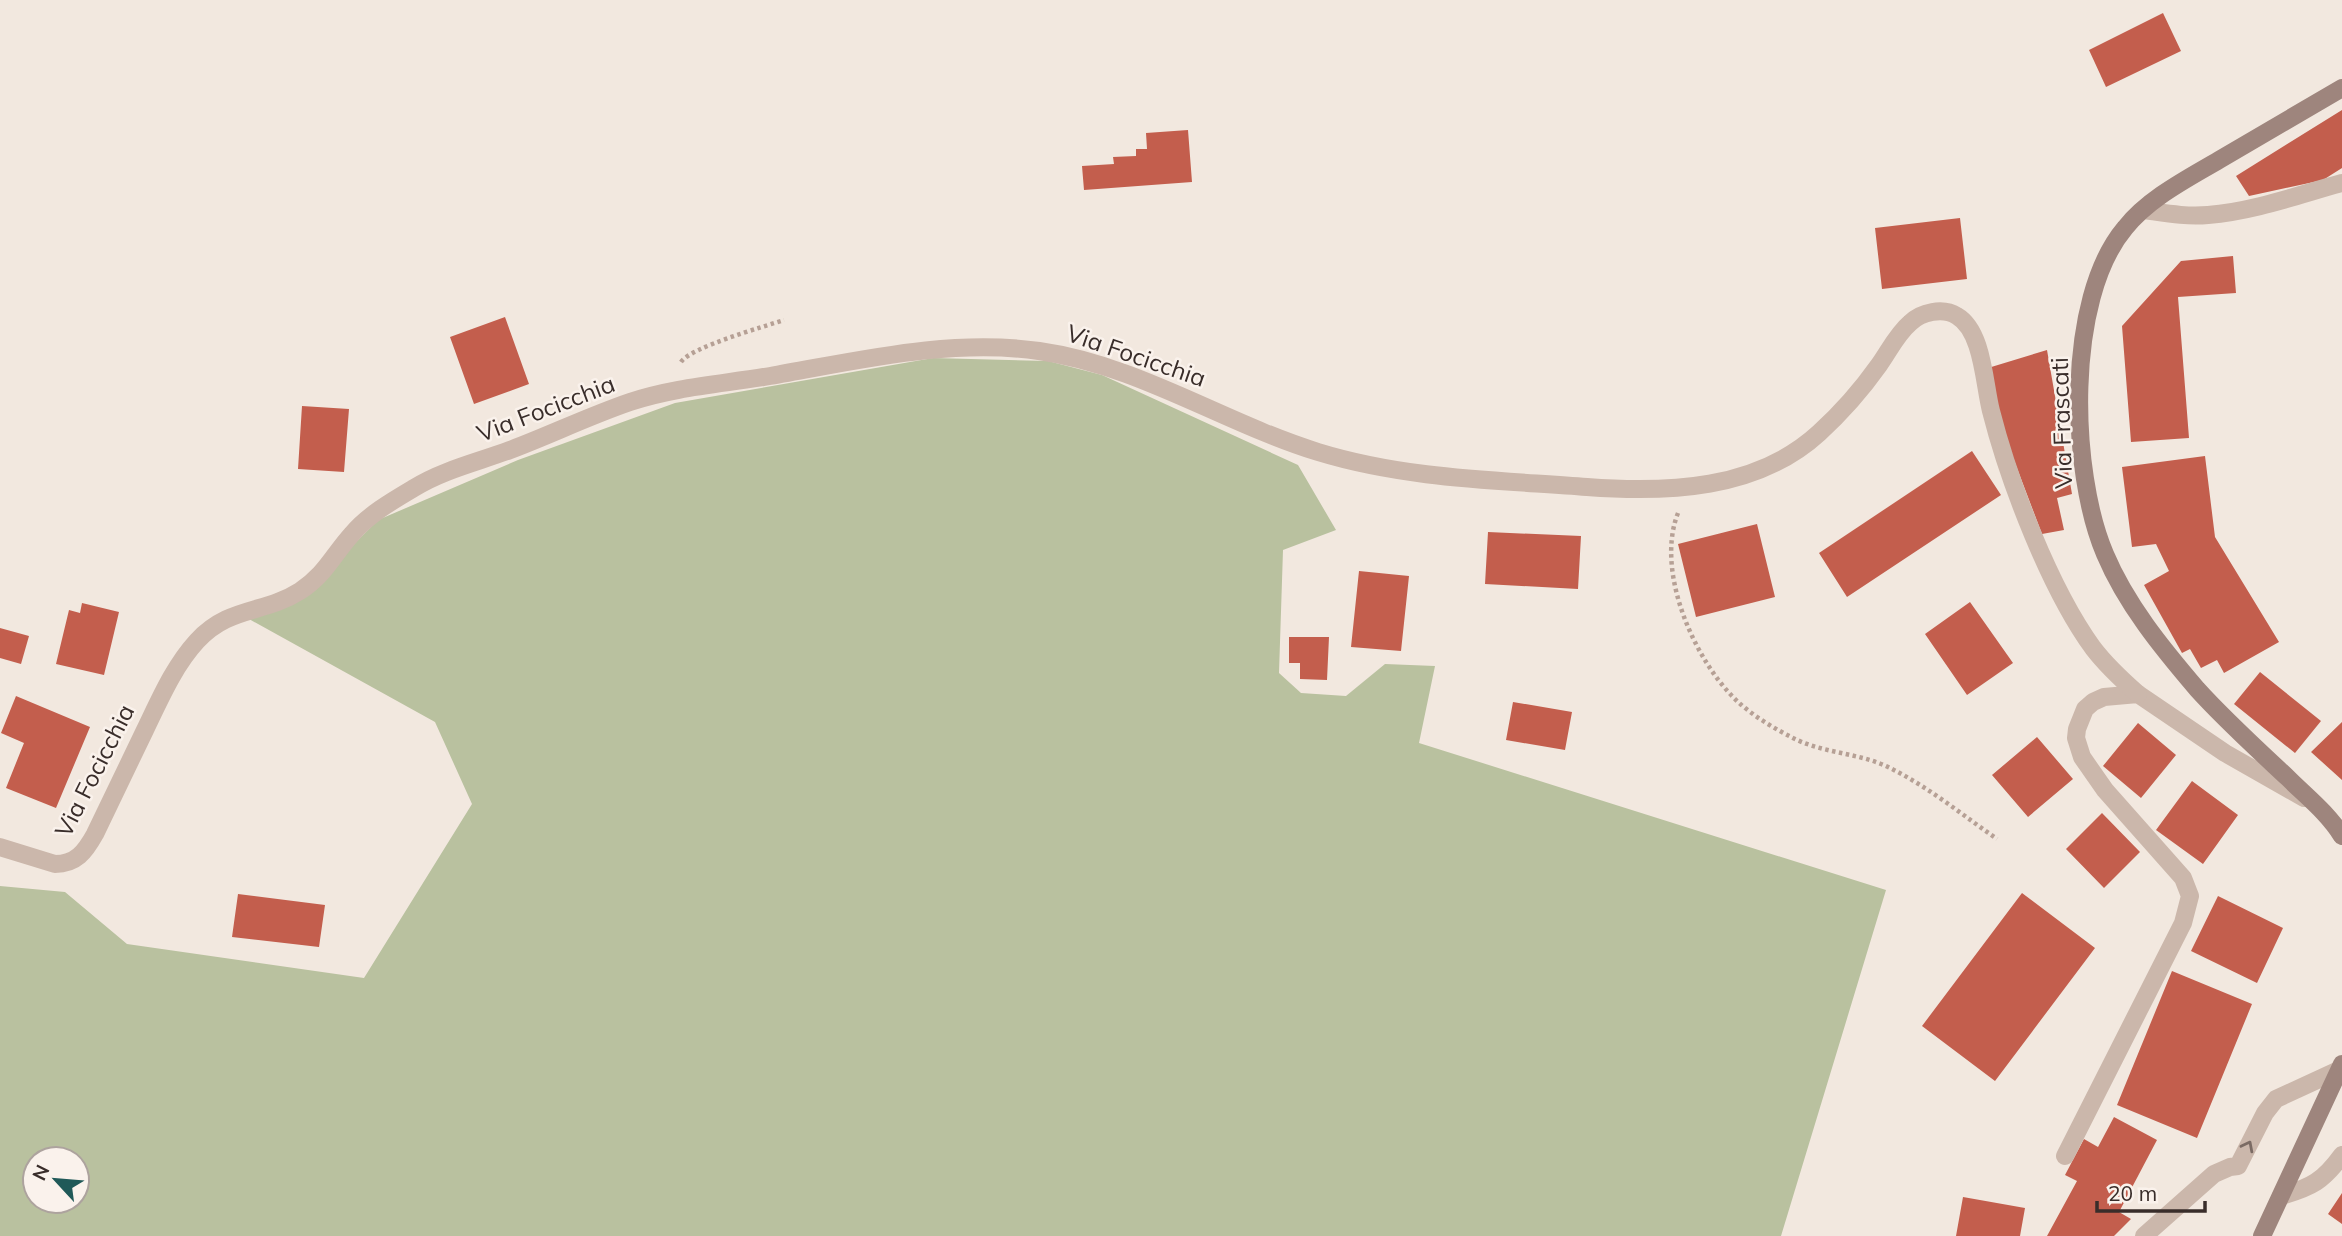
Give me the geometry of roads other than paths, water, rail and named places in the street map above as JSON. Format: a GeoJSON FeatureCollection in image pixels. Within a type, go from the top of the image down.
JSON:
{"type":"FeatureCollection","features":[{"type":"Feature","properties":{"kind":"main road","name":"Via Frascati"},"geometry":{"type":"LineString","coordinates":[[2342,88],[2170,190],[2126,226],[2105,256],[2095,280],[2087,312],[2081,369],[2082,444],[2089,496],[2100,542],[2130,601],[2199,690],[2316,805],[2342,836]]}},
{"type":"Feature","properties":{"kind":"main road"},"geometry":{"type":"LineString","coordinates":[[2262,1236],[2341,1067]]}},
{"type":"Feature","properties":{"kind":"street"},"geometry":{"type":"LineString","coordinates":[[2143,210],[2176,215],[2238,211],[2342,183]]}},
{"type":"Feature","properties":{"kind":"street","name":"Via Focicchia"},"geometry":{"type":"LineString","coordinates":[[0,847],[55,864],[64,864],[81,855],[94,835],[171,679],[193,645],[219,621],[240,612],[271,605],[304,588],[330,565],[348,539],[374,514],[432,478],[540,439],[595,415],[663,393],[874,358],[980,347],[1026,349],[1077,359],[1172,392],[1296,444],[1386,468],[1456,479],[1636,490],[1705,485],[1757,471],[1793,453],[1818,434],[1861,390],[1910,323],[1928,313],[1946,311],[1957,316],[1970,329],[1977,343],[2000,442],[2024,510],[2059,589],[2095,650],[2138,694],[2225,752],[2316,805]]}},
{"type":"Feature","properties":{"kind":"street"},"geometry":{"type":"LineString","coordinates":[[2065,1156],[2183,923],[2190,896],[2183,878],[2105,790],[2078,750],[2076,738],[2080,718],[2093,702],[2104,697],[2138,694]]}},
{"type":"Feature","properties":{"kind":"street"},"geometry":{"type":"LineString","coordinates":[[2144,1236],[2214,1174],[2238,1166],[2269,1105],[2341,1067]]}},
{"type":"Feature","properties":{"kind":"street"},"geometry":{"type":"LineString","coordinates":[[2281,1196],[2317,1183],[2342,1155]]}}]}
